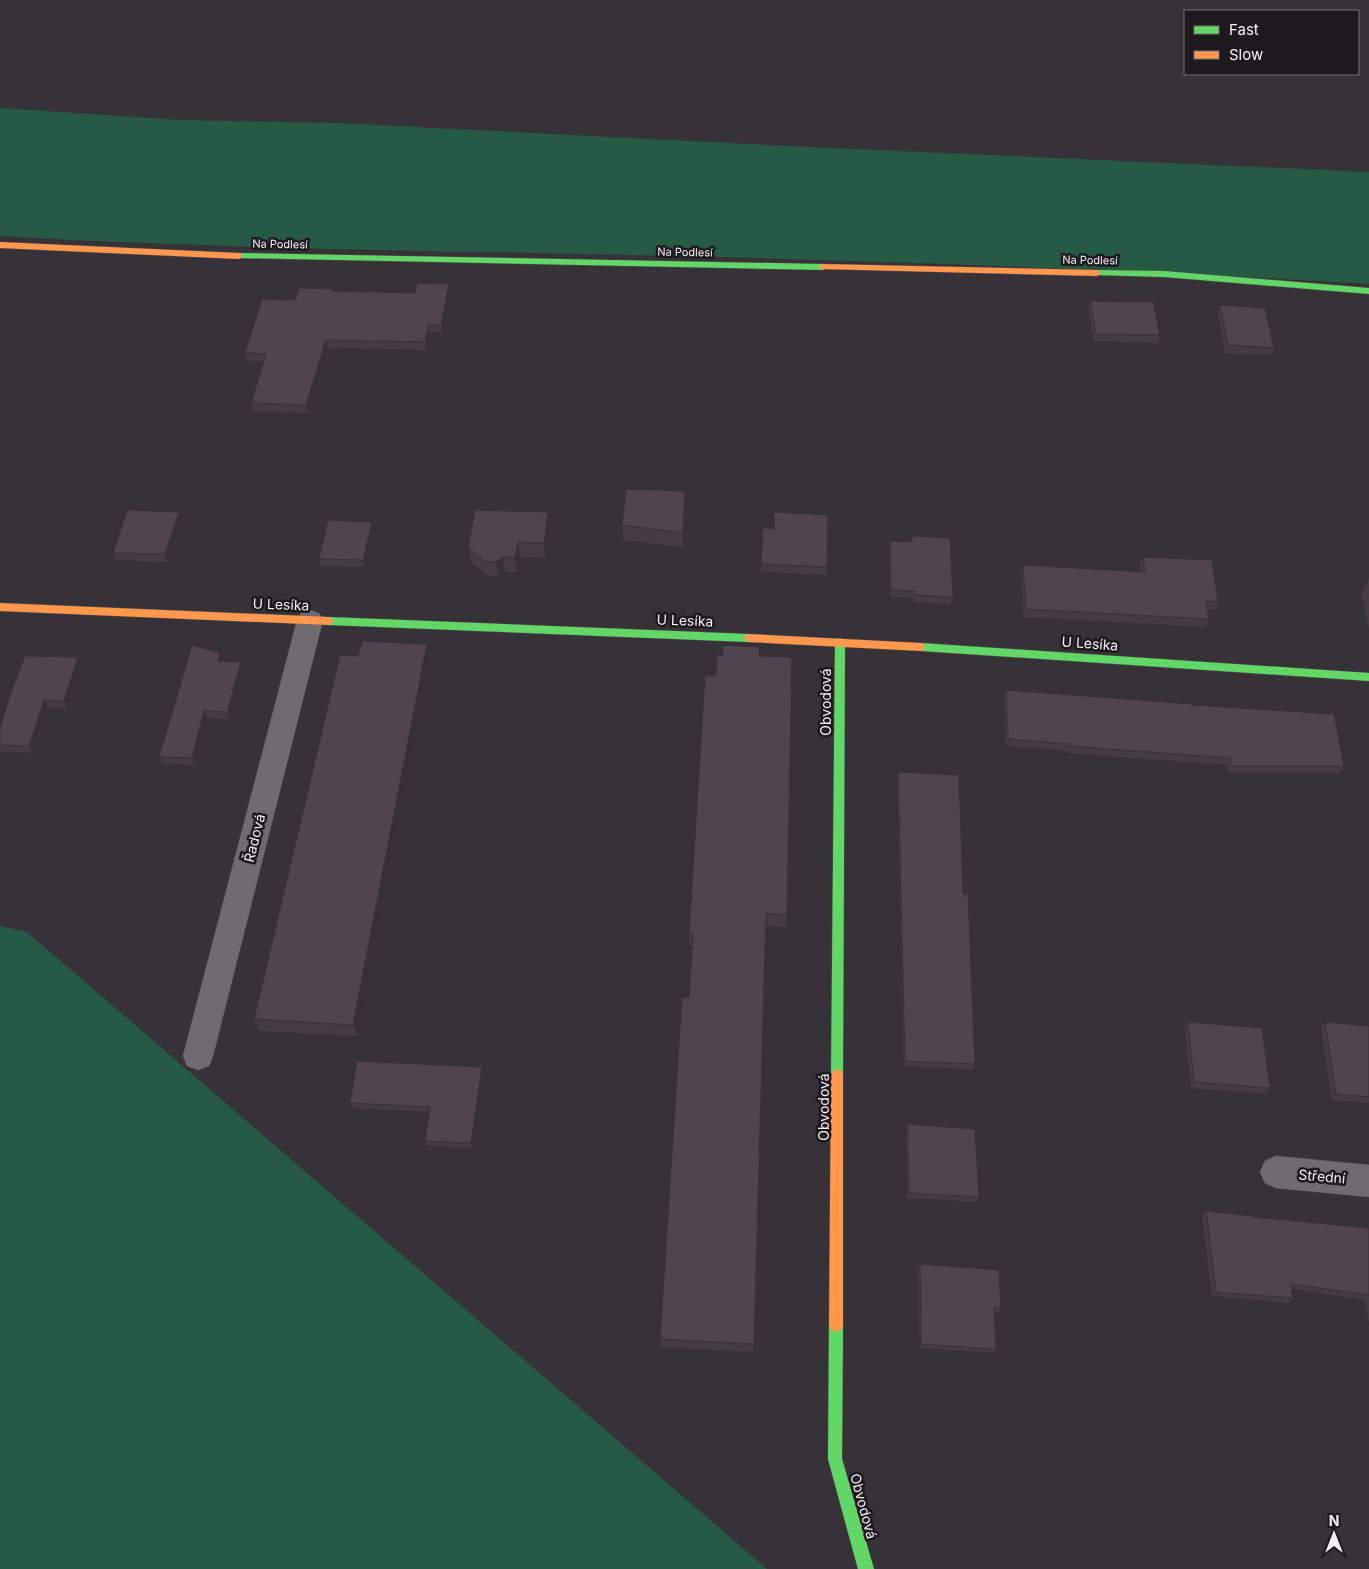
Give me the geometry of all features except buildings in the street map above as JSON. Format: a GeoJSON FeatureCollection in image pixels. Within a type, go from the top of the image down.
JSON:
{"type":"FeatureCollection","features":[{"type":"Feature","properties":{"kind":"street","name":"Na Podlesí"},"geometry":{"type":"LineString","coordinates":[[0,245],[234,256],[1164,274],[1369,291]]}},
{"type":"Feature","properties":{"kind":"street","name":"U Lesíka"},"geometry":{"type":"LineString","coordinates":[[0,607],[840,642],[1369,677]]}},
{"type":"Feature","properties":{"kind":"street","name":"Řadová"},"geometry":{"type":"LineString","coordinates":[[198,1056],[310,620]]}},
{"type":"Feature","properties":{"kind":"street","name":"Obvodová"},"geometry":{"type":"LineString","coordinates":[[840,642],[835,1459],[866,1569]]}},
{"type":"Feature","properties":{"kind":"street","name":"Střední"},"geometry":{"type":"LineString","coordinates":[[1276,1172],[1369,1181]]}},
{"type":"Feature","properties":{"kind":"green space"},"geometry":{"type":"Polygon","coordinates":[[[0,108],[180,120],[336,123],[808,147],[1369,172],[1369,284],[939,264],[681,256],[255,247],[0,236],[0,108]]]}},
{"type":"Feature","properties":{"kind":"green space"},"geometry":{"type":"Polygon","coordinates":[[[0,926],[27,932],[767,1569],[0,1569],[0,926]]]}},
{"type":"Feature","properties":{"kind":"traffic: fast"},"geometry":{"type":"LineString","coordinates":[[239,256],[823,267]]}},
{"type":"Feature","properties":{"kind":"traffic: fast"},"geometry":{"type":"LineString","coordinates":[[1097,273],[1164,274],[1369,291]]}},
{"type":"Feature","properties":{"kind":"traffic: fast"},"geometry":{"type":"LineString","coordinates":[[329,621],[748,638]]}},
{"type":"Feature","properties":{"kind":"traffic: fast"},"geometry":{"type":"LineString","coordinates":[[837,1075],[840,642]]}},
{"type":"Feature","properties":{"kind":"traffic: fast"},"geometry":{"type":"LineString","coordinates":[[921,647],[1369,677]]}},
{"type":"Feature","properties":{"kind":"traffic: fast"},"geometry":{"type":"LineString","coordinates":[[836,1325],[835,1459],[866,1569]]}},
{"type":"Feature","properties":{"kind":"traffic: slow"},"geometry":{"type":"LineString","coordinates":[[0,245],[239,256]]}},
{"type":"Feature","properties":{"kind":"traffic: slow"},"geometry":{"type":"LineString","coordinates":[[823,267],[1097,273]]}},
{"type":"Feature","properties":{"kind":"traffic: slow"},"geometry":{"type":"LineString","coordinates":[[0,607],[329,621]]}},
{"type":"Feature","properties":{"kind":"traffic: slow"},"geometry":{"type":"LineString","coordinates":[[748,638],[921,647]]}},
{"type":"Feature","properties":{"kind":"traffic: slow"},"geometry":{"type":"LineString","coordinates":[[836,1325],[837,1075]]}}]}
